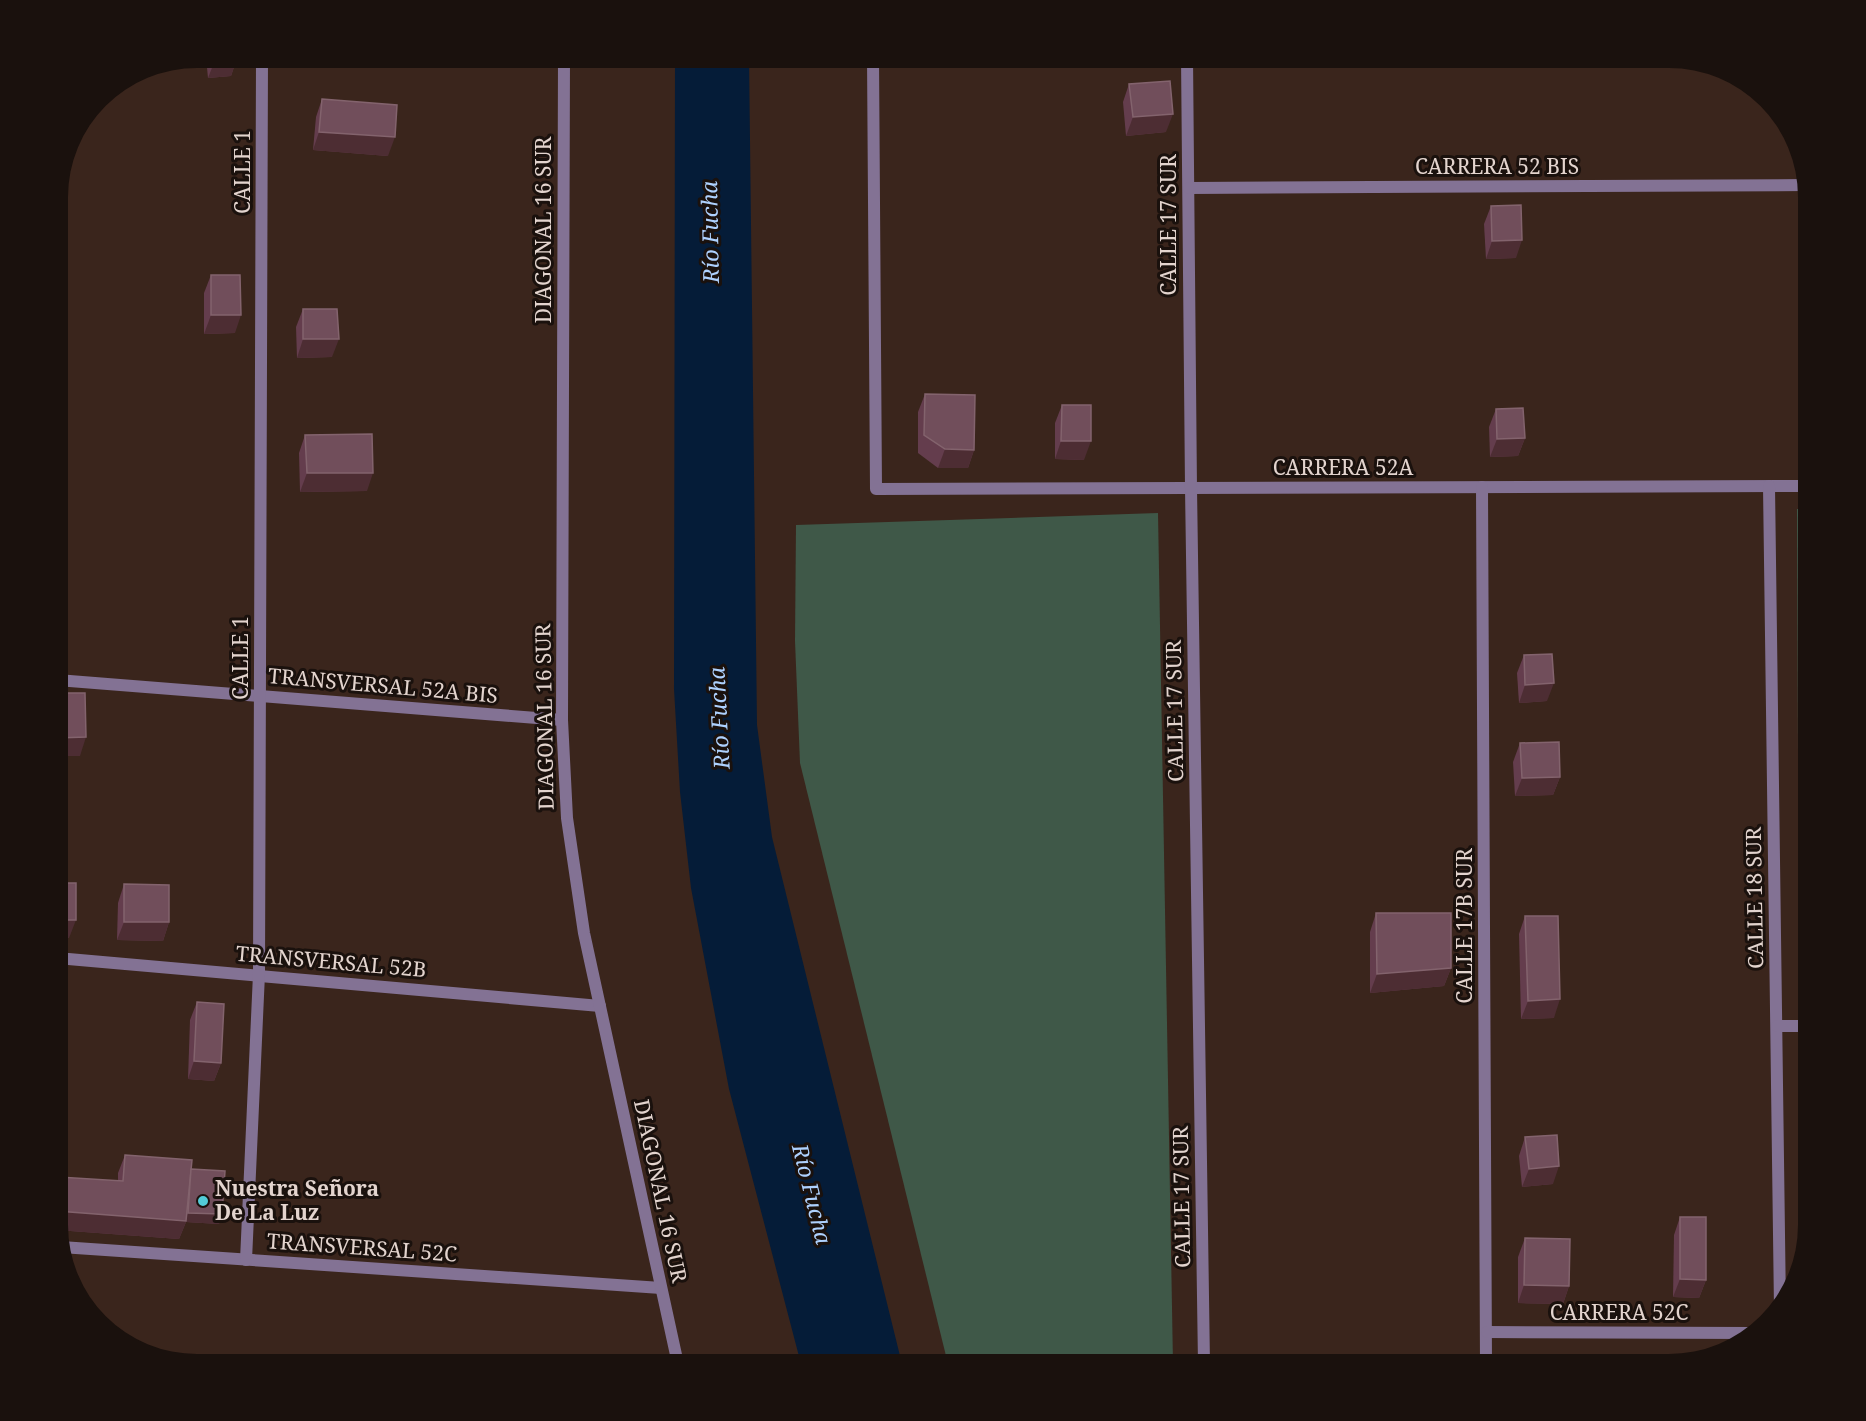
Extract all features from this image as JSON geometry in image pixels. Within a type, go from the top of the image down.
[{"type":"street","name":"CALLE 1","points":[[246,1260],[259,974],[262,67]]},
{"type":"street","name":"DIAGONAL 16 SUR","points":[[564,67],[562,720],[564,784],[573,866],[584,933],[676,1354]]},
{"type":"street","name":"CARRERA 52A","points":[[873,67],[876,489],[1798,486]]},
{"type":"street","name":"CALLE 17 SUR","points":[[1187,67],[1204,1354]]},
{"type":"street","name":"CARRERA 52 BIS","points":[[1189,188],[1797,184]]},
{"type":"street","name":"CALLE 18 SUR","points":[[1769,486],[1780,1291]]},
{"type":"street","name":"CALLE 17B SUR","points":[[1482,487],[1486,1354]]},
{"type":"street","name":"TRANSVERSAL 52A BIS","points":[[68,681],[562,720]]},
{"type":"street","name":"TRANSVERSAL 52B","points":[[68,959],[600,1006]]},
{"type":"street","points":[[1777,1026],[1798,1026]]},
{"type":"street","name":"TRANSVERSAL 52C","points":[[70,1248],[661,1288]]},
{"type":"street","name":"CARRERA 52C","points":[[1487,1332],[1739,1333]]},
{"type":"green space","points":[[1797,509],[1798,509],[1798,756]]},
{"type":"green space","points":[[1158,513],[1173,1354],[946,1354],[800,763],[795,641],[796,525]]},
{"type":"water","name":"Río Fucha","points":[[675,67],[749,67],[757,725],[772,837],[900,1354],[798,1354],[729,1089],[691,888],[680,792],[674,689]]},
{"type":"building","points":[[1170,81],[1173,114],[1133,117],[1129,84]]},
{"type":"building","points":[[322,99],[397,105],[395,137],[319,132]]},
{"type":"building","points":[[1521,205],[1522,240],[1492,241],[1491,206]]},
{"type":"building","points":[[211,275],[240,275],[241,315],[211,315]]},
{"type":"building","points":[[303,309],[337,309],[339,339],[303,339]]},
{"type":"building","points":[[925,394],[975,395],[974,450],[945,449],[924,435]]},
{"type":"building","points":[[1062,405],[1091,405],[1091,441],[1061,441]]},
{"type":"building","points":[[1523,408],[1525,438],[1497,439],[1496,409]]},
{"type":"building","points":[[372,434],[373,473],[307,473],[305,435]]},
{"type":"building","points":[[1552,654],[1554,683],[1525,685],[1524,655]]},
{"type":"building","points":[[68,693],[85,693],[86,737],[68,738]]},
{"type":"building","points":[[1559,742],[1560,777],[1522,778],[1520,743]]},
{"type":"building","points":[[68,883],[76,883],[76,920],[68,920]]},
{"type":"building","points":[[124,884],[169,885],[169,922],[124,922]]},
{"type":"building","points":[[1376,913],[1451,913],[1451,968],[1377,974]]},
{"type":"building","points":[[1525,916],[1558,916],[1560,999],[1528,1001]]},
{"type":"building","points":[[197,1002],[224,1004],[221,1063],[194,1061]]},
{"type":"building","points":[[1557,1135],[1559,1166],[1529,1169],[1525,1137]]},
{"type":"building","points":[[125,1155],[192,1160],[186,1221],[68,1212],[68,1178],[123,1181]]},
{"type":"building","name":"Nuestra Señora De La Luz","points":[[191,1169],[225,1171],[222,1214],[188,1213]]},
{"type":"building","points":[[1680,1217],[1706,1217],[1706,1280],[1680,1279]]},
{"type":"building","points":[[1525,1238],[1570,1239],[1569,1286],[1524,1285]]},
{"type":"place","name":"Nuestra Señora De La Luz","points":[[203,1201]]}]
